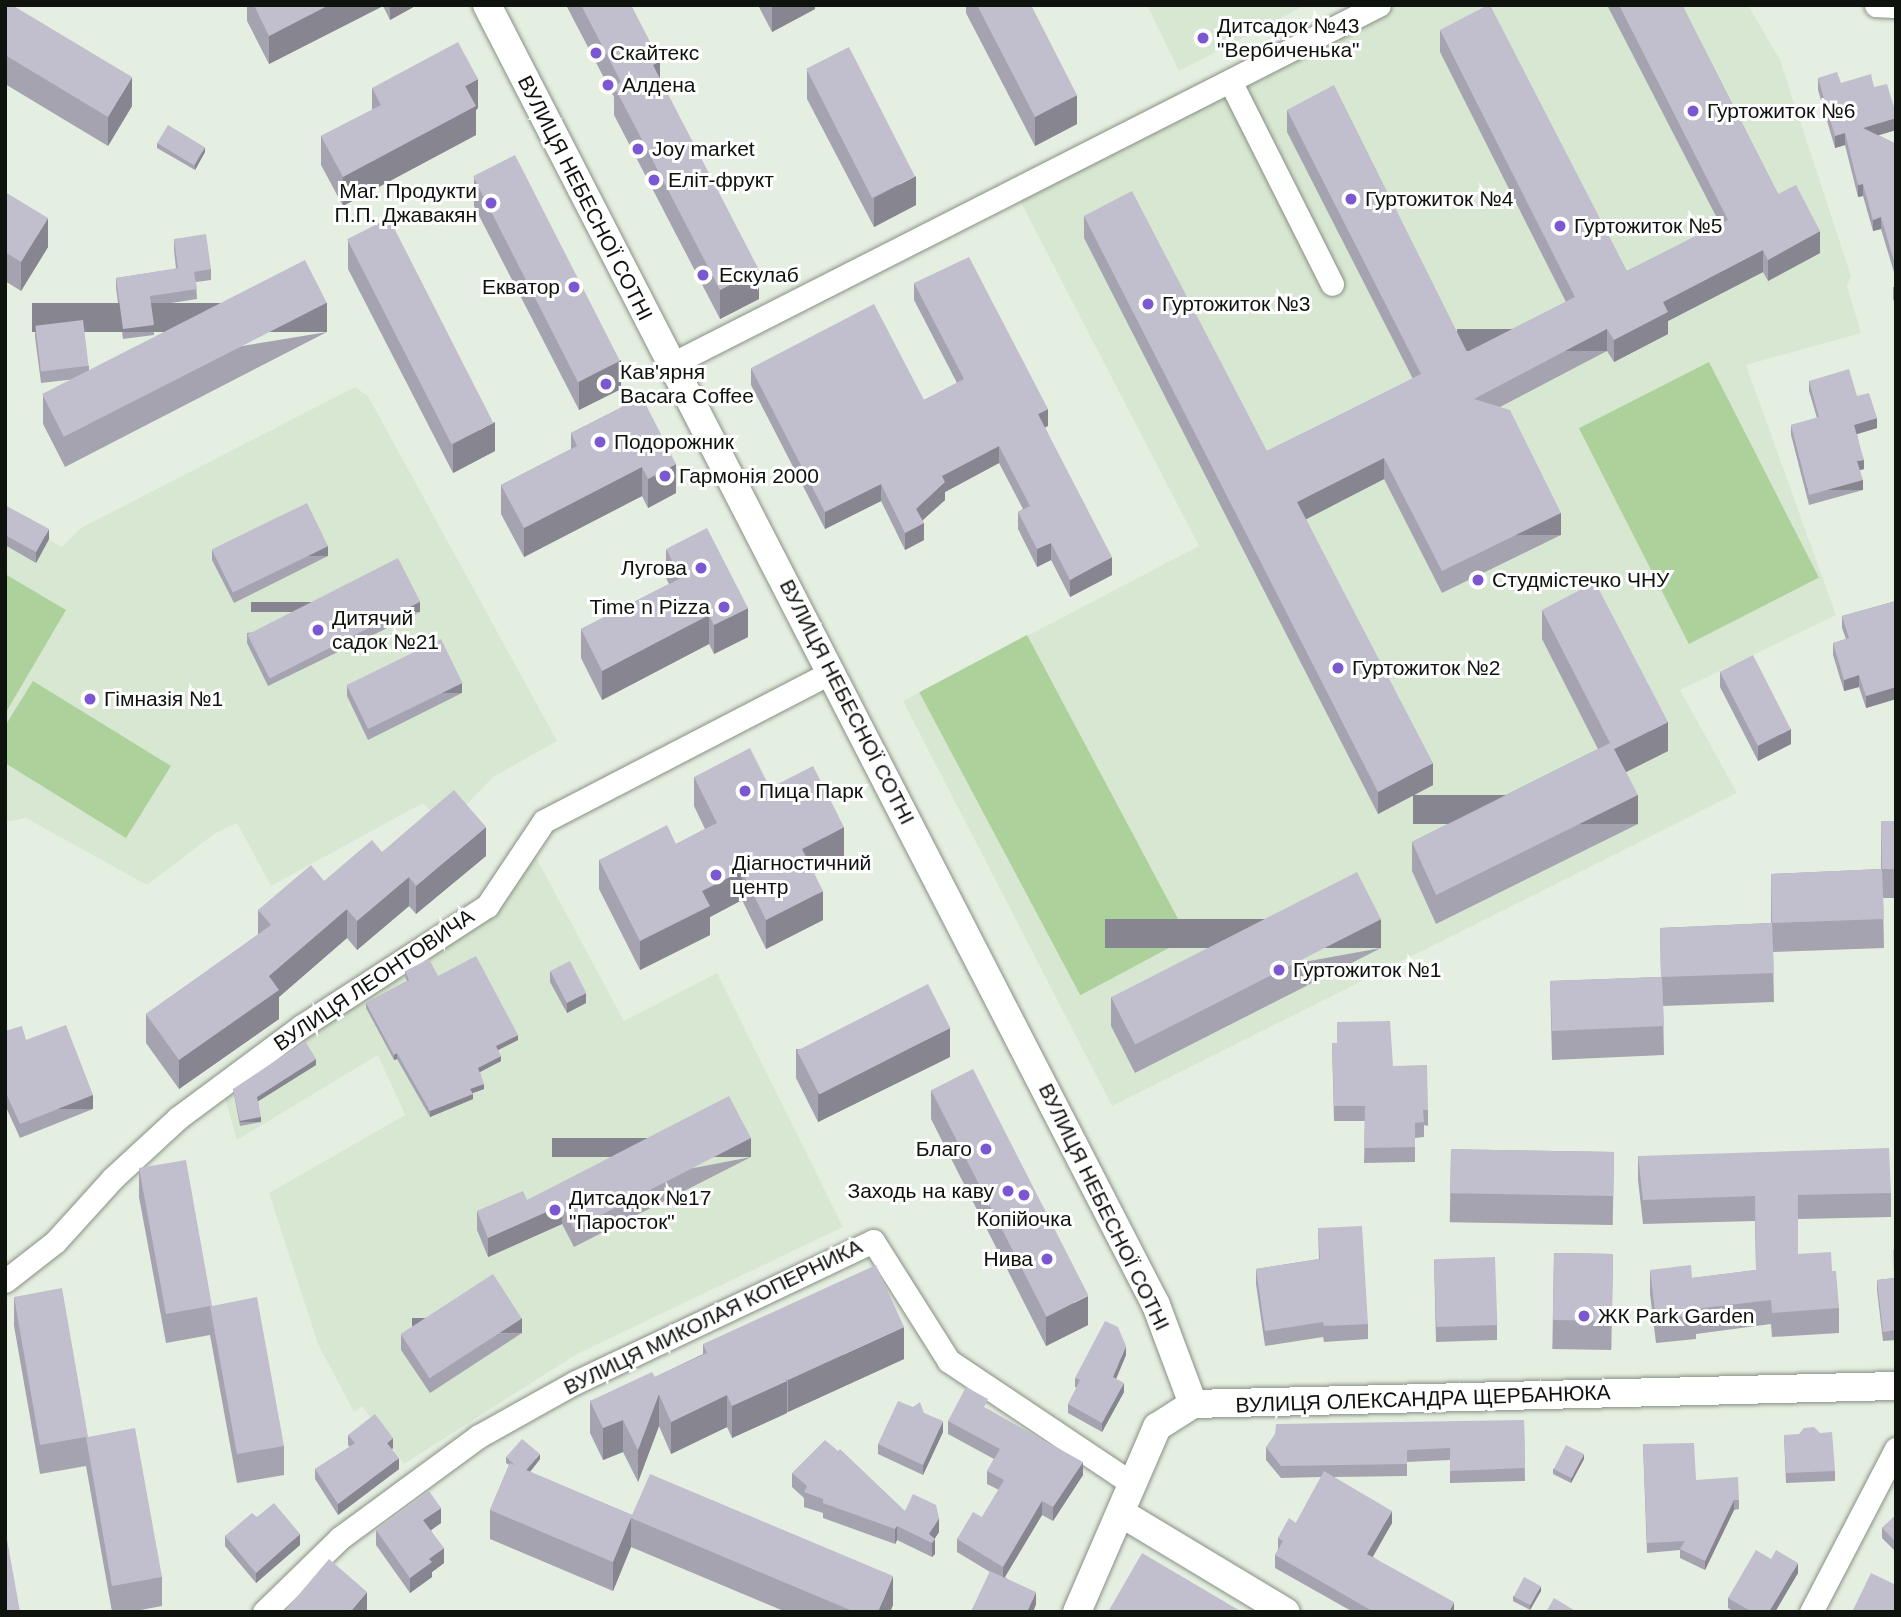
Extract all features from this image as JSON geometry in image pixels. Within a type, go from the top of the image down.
[{"type":"street","name":"ВУЛИЦЯ НЕБЕСНОЇ СОТНІ","points":[[487,5],[1156,1305],[1193,1404]]},
{"type":"street","points":[[670,365],[1379,5]]},
{"type":"street","points":[[1877,5],[1896,6]]},
{"type":"street","points":[[1230,81],[1332,284]]},
{"type":"street","name":"ВУЛИЦЯ ЛЕОНТОВИЧА","points":[[5,1281],[55,1242],[113,1178],[178,1118],[302,1026],[487,905],[544,821],[832,672]]},
{"type":"street","name":"ВУЛИЦЯ МИКОЛАЯ КОПЕРНИКА","points":[[264,1612],[340,1538],[479,1436],[574,1383],[873,1241],[949,1361],[1133,1484]]},
{"type":"street","name":"ВУЛИЦЯ ОЛЕКСАНДРА ЩЕРБАНЮКА","points":[[1193,1404],[1896,1386]]},
{"type":"street","points":[[1077,1612],[1157,1427],[1193,1404]]},
{"type":"street","points":[[1811,1612],[1896,1449]]},
{"type":"street","points":[[1121,1513],[1286,1612]]},
{"type":"shaded area","name":"Дитсадок №43 \"Вербиченька\"","points":[[1147,5],[1306,5],[1179,71]]},
{"type":"shaded area","name":"Студмістечко ЧНУ","points":[[1381,5],[1748,5],[1780,60],[1851,276],[1847,286],[1861,333],[1746,365],[1836,615],[1680,690],[1737,793],[1112,1106],[903,701],[1199,546],[1015,191]]},
{"type":"shaded area","name":"Дитячий садок №21","points":[[355,387],[368,396],[557,741],[493,777],[445,827],[423,803],[271,886],[237,823],[214,834],[147,885],[26,818],[5,822],[5,515],[62,547],[81,528]]},
{"type":"shaded area","name":"Дитсадок №17 \"Паросток\"","points":[[532,850],[624,1021],[717,973],[843,1227],[577,1354],[404,1464],[362,1406],[354,1412],[318,1344],[269,1193],[405,1115],[378,1055],[237,1140],[222,1088],[489,908]]},
{"type":"green space","points":[[1709,362],[1819,578],[1689,644],[1579,428]]},
{"type":"green space","points":[[5,574],[66,610],[5,714]]},
{"type":"green space","points":[[1027,635],[1188,938],[1080,995],[919,692]]},
{"type":"green space","points":[[33,681],[171,766],[126,838],[5,763],[5,726]]},
{"type":"building","points":[[5,5],[12,5],[132,77],[108,117],[5,55]]},
{"type":"building","points":[[254,5],[329,5],[269,36]]},
{"type":"building","points":[[581,5],[631,5],[660,61],[653,65],[759,270],[720,290],[614,86],[621,82]]},
{"type":"building","points":[[977,5],[1031,5],[1077,95],[1035,117]]},
{"type":"building","points":[[1488,5],[1627,271],[1728,220],[1619,5],[1682,5],[1778,194],[1796,185],[1820,231],[1768,260],[1763,250],[1663,302],[1668,312],[1614,340],[1607,329],[1474,399],[1510,410],[1561,513],[1442,571],[1384,458],[1297,502],[1433,763],[1378,792],[1084,216],[1132,191],[1267,451],[1421,374],[1287,110],[1334,85],[1467,352],[1575,297],[1440,30]]},
{"type":"building","points":[[458,42],[478,79],[465,86],[476,106],[343,177],[321,136],[381,105],[372,88]]},
{"type":"building","points":[[849,47],[915,176],[872,198],[806,69]]},
{"type":"building","points":[[1837,72],[1841,83],[1871,74],[1874,87],[1887,84],[1896,118],[1863,128],[1896,144],[1896,268],[1881,217],[1873,220],[1863,184],[1858,185],[1845,133],[1835,136],[1818,78]]},
{"type":"building","points":[[168,125],[205,147],[194,165],[157,143]]},
{"type":"building","points":[[515,155],[620,361],[578,382],[473,176]]},
{"type":"building","points":[[5,192],[48,218],[21,262],[5,252]]},
{"type":"building","points":[[389,218],[493,423],[452,444],[347,239]]},
{"type":"building","points":[[206,234],[211,269],[194,272],[197,289],[150,296],[154,325],[123,329],[116,278],[178,268],[174,239]]},
{"type":"building","points":[[969,257],[1048,409],[1038,414],[1112,557],[1070,580],[1051,543],[1037,549],[1018,512],[1030,506],[999,446],[942,476],[945,482],[916,509],[924,523],[905,533],[881,484],[825,512],[751,368],[874,304],[924,400],[964,379],[914,283]]},
{"type":"building","points":[[305,260],[327,303],[64,437],[42,394]]},
{"type":"building","points":[[83,320],[89,366],[41,372],[35,326]]},
{"type":"building","points":[[1849,369],[1857,396],[1869,393],[1877,418],[1854,425],[1864,460],[1857,461],[1863,480],[1809,495],[1791,425],[1819,417],[1809,381]]},
{"type":"building","points":[[642,397],[676,464],[648,479],[642,467],[524,528],[501,485],[577,446],[571,433]]},
{"type":"building","points":[[307,503],[328,546],[233,593],[212,549]]},
{"type":"building","points":[[5,505],[49,529],[36,552],[5,535]]},
{"type":"building","points":[[707,528],[748,608],[714,625],[709,615],[602,671],[581,629],[681,578],[666,549]]},
{"type":"building","points":[[398,558],[420,602],[270,678],[247,635]]},
{"type":"building","points":[[1595,582],[1668,722],[1614,749],[1638,795],[1436,895],[1412,842],[1610,743],[1542,610]]},
{"type":"building","points":[[1896,601],[1896,687],[1866,696],[1859,675],[1844,680],[1833,643],[1849,638],[1842,616]]},
{"type":"building","points":[[441,639],[462,683],[368,729],[347,685]]},
{"type":"building","points":[[1753,655],[1791,729],[1758,746],[1720,672]]},
{"type":"building","name":"Діагностичний центр","points":[[750,748],[770,788],[813,766],[844,827],[802,849],[823,891],[766,920],[742,871],[702,891],[710,906],[640,941],[599,860],[667,825],[676,844],[717,823],[694,777]]},
{"type":"building","points":[[454,790],[486,827],[416,886],[409,877],[357,921],[347,909],[269,976],[279,990],[179,1060],[146,1014],[271,925],[258,910],[311,865],[324,881],[372,840],[382,852]]},
{"type":"building","points":[[1881,821],[1896,821],[1896,869],[1882,869]]},
{"type":"building","points":[[1882,869],[1884,919],[1772,923],[1771,874]]},
{"type":"building","points":[[1357,872],[1381,919],[1135,1045],[1111,997]]},
{"type":"building","points":[[1772,923],[1774,973],[1662,977],[1664,1026],[1552,1031],[1550,981],[1661,977],[1660,928]]},
{"type":"building","points":[[476,956],[518,1035],[496,1046],[501,1056],[478,1068],[484,1084],[470,1089],[473,1094],[430,1111],[397,1053],[394,1055],[366,1003],[409,980],[405,971],[429,959],[438,976]]},
{"type":"building","points":[[570,961],[586,993],[567,1003],[550,971]]},
{"type":"building","points":[[928,984],[950,1028],[819,1094],[797,1051]]},
{"type":"building","points":[[1390,1021],[1393,1066],[1427,1065],[1428,1110],[1423,1110],[1424,1122],[1415,1123],[1415,1147],[1364,1148],[1365,1106],[1334,1106],[1332,1043],[1337,1043],[1337,1022]]},
{"type":"building","points":[[66,1025],[93,1095],[20,1124],[5,1091],[5,1031],[22,1026],[26,1040]]},
{"type":"building","points":[[305,1041],[316,1059],[257,1097],[261,1117],[240,1121],[233,1089]]},
{"type":"building","points":[[973,1069],[1088,1295],[1046,1317],[931,1090]]},
{"type":"building","points":[[729,1096],[751,1138],[574,1229],[562,1205],[488,1238],[477,1211],[523,1191],[527,1200]]},
{"type":"building","points":[[1889,1148],[1891,1193],[1798,1195],[1798,1254],[1831,1252],[1832,1271],[1836,1271],[1839,1308],[1772,1313],[1771,1300],[1695,1309],[1696,1315],[1656,1319],[1650,1270],[1691,1265],[1692,1278],[1756,1270],[1755,1196],[1643,1200],[1638,1156]]},
{"type":"building","points":[[1451,1149],[1614,1152],[1613,1196],[1450,1193]]},
{"type":"building","points":[[186,1160],[212,1306],[257,1297],[284,1446],[237,1454],[210,1306],[166,1314],[139,1168]]},
{"type":"building","points":[[1362,1226],[1368,1324],[1324,1326],[1323,1322],[1265,1331],[1256,1269],[1320,1259],[1318,1228]]},
{"type":"building","points":[[1896,1249],[1896,1330],[1883,1332],[1877,1280],[1894,1278],[1893,1250]]},
{"type":"building","points":[[1554,1253],[1613,1254],[1612,1321],[1553,1320]]},
{"type":"building","points":[[1495,1257],[1497,1325],[1436,1327],[1434,1259]]},
{"type":"building","points":[[876,1265],[904,1327],[788,1380],[785,1379],[787,1381],[732,1406],[727,1395],[671,1422],[659,1394],[638,1450],[623,1420],[603,1428],[590,1401],[652,1372],[655,1377],[707,1353],[703,1344]]},
{"type":"building","points":[[493,1274],[522,1318],[430,1378],[401,1334]]},
{"type":"building","points":[[62,1288],[88,1437],[135,1428],[162,1577],[112,1586],[86,1437],[40,1445],[14,1297]]},
{"type":"building","points":[[1105,1321],[1118,1327],[1126,1346],[1113,1377],[1124,1383],[1102,1423],[1068,1404],[1080,1380],[1075,1378]]},
{"type":"building","points":[[966,1387],[988,1399],[984,1407],[1083,1462],[1053,1507],[1042,1501],[1003,1567],[957,1539],[973,1512],[982,1517],[1004,1480],[987,1471],[1000,1449],[948,1421]]},
{"type":"building","points":[[898,1401],[913,1407],[920,1402],[924,1413],[943,1421],[923,1465],[878,1444]]},
{"type":"building","points":[[375,1414],[393,1438],[387,1443],[399,1458],[338,1504],[315,1469],[355,1443],[348,1435]]},
{"type":"building","points":[[1524,1420],[1525,1468],[1450,1471],[1450,1448],[1407,1450],[1407,1464],[1281,1466],[1266,1447],[1275,1434],[1276,1424]]},
{"type":"building","points":[[1814,1427],[1820,1433],[1832,1432],[1835,1471],[1786,1473],[1784,1435],[1799,1434],[1804,1428]]},
{"type":"building","points":[[522,1439],[540,1454],[526,1470],[517,1467],[506,1457]]},
{"type":"building","points":[[825,1440],[838,1451],[840,1449],[905,1511],[913,1494],[936,1505],[939,1518],[929,1534],[935,1539],[932,1543],[897,1526],[895,1529],[823,1503],[823,1499],[804,1492],[807,1486],[792,1473]]},
{"type":"building","points":[[1694,1443],[1696,1480],[1738,1477],[1739,1500],[1734,1500],[1705,1561],[1680,1549],[1685,1541],[1647,1543],[1643,1444]]},
{"type":"building","points":[[1566,1445],[1584,1454],[1572,1478],[1554,1469]]},
{"type":"building","points":[[510,1463],[632,1515],[650,1474],[893,1576],[878,1612],[855,1612],[631,1518],[613,1562],[490,1510]]},
{"type":"building","points":[[1324,1471],[1392,1511],[1367,1554],[1454,1602],[1449,1612],[1374,1612],[1275,1555],[1283,1541],[1278,1538],[1289,1518],[1296,1523]]},
{"type":"building","points":[[429,1491],[441,1508],[423,1520],[444,1548],[429,1559],[432,1562],[410,1578],[376,1530]]},
{"type":"building","points":[[274,1503],[300,1534],[256,1573],[225,1536],[252,1513],[257,1517]]},
{"type":"building","points":[[1896,1515],[1896,1542],[1882,1528]]},
{"type":"building","points":[[5,1528],[20,1612],[5,1612]]},
{"type":"building","points":[[1756,1550],[1771,1559],[1776,1550],[1798,1563],[1769,1612],[1752,1612],[1728,1598]]},
{"type":"building","points":[[1142,1553],[1242,1612],[1108,1612]]},
{"type":"building","points":[[329,1559],[367,1592],[350,1612],[284,1612]]},
{"type":"building","points":[[990,1571],[1036,1592],[1027,1612],[971,1612]]},
{"type":"building","points":[[1871,1573],[1896,1585],[1896,1612],[1852,1612]]},
{"type":"building","points":[[1524,1577],[1541,1586],[1530,1605],[1514,1596]]},
{"type":"building","points":[[1554,1598],[1577,1612],[1546,1612]]},
{"type":"place","name":"Дитсадок №43 \"Вербиченька\"","points":[[1203,38]]},
{"type":"place","name":"Скайтекс","points":[[596,53]]},
{"type":"place","name":"Алдена","points":[[608,85]]},
{"type":"place","name":"Гуртожиток №6","points":[[1693,111]]},
{"type":"place","name":"Joy market","points":[[638,149]]},
{"type":"place","name":"Еліт-фрукт","points":[[654,180]]},
{"type":"place","name":"Гуртожиток №4","points":[[1351,199]]},
{"type":"place","name":"Маг. Продукти П.П. Джавакян","points":[[491,203]]},
{"type":"place","name":"Гуртожиток №5","points":[[1560,226]]},
{"type":"place","name":"Ескулаб","points":[[703,275]]},
{"type":"place","name":"Екватор","points":[[574,287]]},
{"type":"place","name":"Гуртожиток №3","points":[[1148,304]]},
{"type":"place","name":"Кав'ярня Bacara Coffee","points":[[606,384]]},
{"type":"place","name":"Подорожник","points":[[600,442]]},
{"type":"place","name":"Гармонія 2000","points":[[665,476]]},
{"type":"place","name":"Лугова","points":[[701,568]]},
{"type":"place","name":"Студмістечко ЧНУ","points":[[1478,580]]},
{"type":"place","name":"Time n Pizza","points":[[724,607]]},
{"type":"place","name":"Дитячий садок №21","points":[[318,630]]},
{"type":"place","name":"Гуртожиток №2","points":[[1338,668]]},
{"type":"place","name":"Гімназія №1","points":[[90,699]]},
{"type":"place","name":"Пица Парк","points":[[745,791]]},
{"type":"place","name":"Діагностичний центр","points":[[716,875]]},
{"type":"place","name":"Гуртожиток №1","points":[[1279,970]]},
{"type":"place","name":"Благо","points":[[986,1149]]},
{"type":"place","name":"Заходь на каву","points":[[1008,1191]]},
{"type":"place","name":"Копійочка","points":[[1024,1195]]},
{"type":"place","name":"Дитсадок №17 \"Паросток\"","points":[[555,1210]]},
{"type":"place","name":"Нива","points":[[1047,1259]]},
{"type":"place","name":"ЖК Park Garden","points":[[1584,1316]]}]
